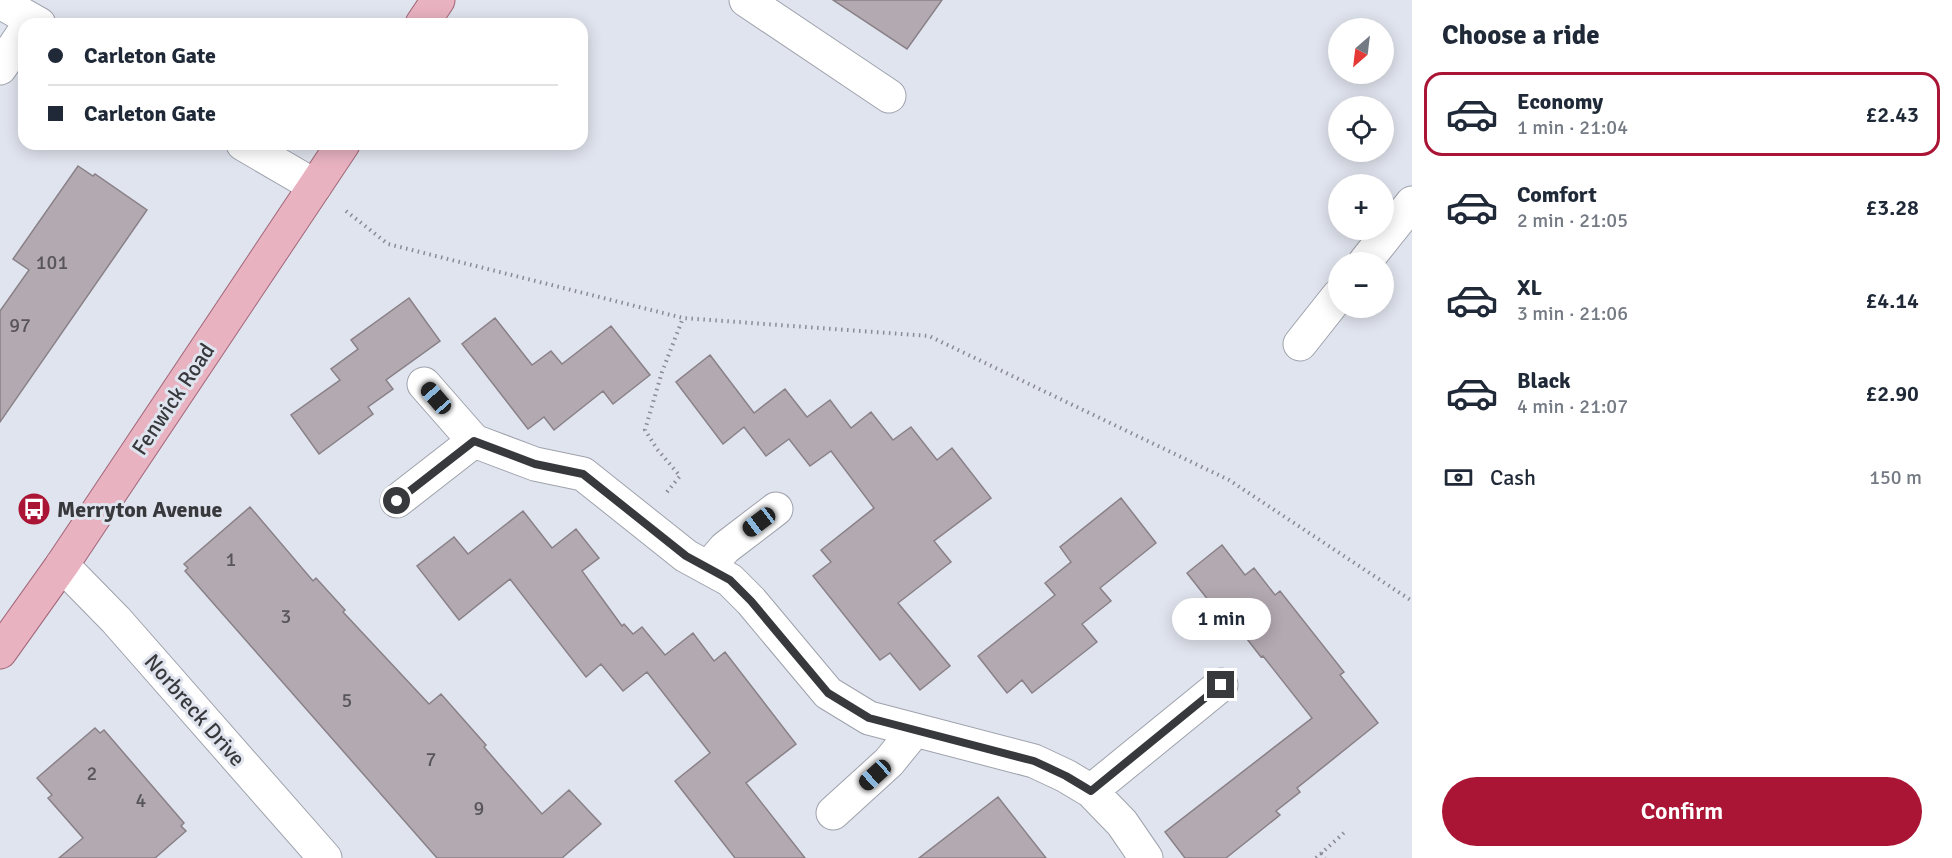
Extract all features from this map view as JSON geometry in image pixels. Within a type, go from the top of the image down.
[{"type":"main road","points":[[426,18],[438,0]]},
{"type":"main road","name":"Fenwick Road","points":[[0,652],[62,565],[339,150]]},
{"type":"street","points":[[746,0],[889,96]]},
{"type":"street","points":[[0,2],[30,18]]},
{"type":"street","points":[[0,68],[18,43]]},
{"type":"street","points":[[253,150],[315,186]]},
{"type":"street","points":[[1373,252],[1412,203]]},
{"type":"street","points":[[1300,344],[1328,309]]},
{"type":"street","points":[[424,384],[474,441],[535,464],[583,474],[686,556],[730,580],[751,601],[828,693],[869,718],[1034,761],[1066,776],[1091,791],[1122,823],[1146,858]]},
{"type":"street","points":[[397,501],[474,441]]},
{"type":"street","points":[[708,568],[725,548],[776,509]]},
{"type":"street","name":"Norbreck Drive","points":[[62,565],[116,620],[326,858]]},
{"type":"street","points":[[1091,791],[1221,685]]},
{"type":"street","points":[[833,813],[889,762],[915,730]]},
{"type":"path","points":[[315,186],[388,244],[683,318],[929,336],[1229,480],[1412,601]]},
{"type":"path","points":[[642,522],[680,476],[657,449],[645,430],[662,372],[683,318]]},
{"type":"path","points":[[1316,858],[1347,830]]},
{"type":"path","points":[[1321,853],[1325,858]]},
{"type":"building","points":[[833,0],[942,0],[907,49]]},
{"type":"building","points":[[78,166],[93,176],[95,174],[147,210],[0,422],[0,311],[29,270],[13,259]]},
{"type":"building","points":[[409,298],[440,341],[386,380],[393,389],[368,407],[373,414],[319,454],[291,415],[340,380],[331,369],[358,349],[351,340]]},
{"type":"building","points":[[495,318],[532,365],[551,351],[562,364],[611,326],[650,375],[613,404],[603,391],[554,430],[544,417],[528,429],[462,344]]},
{"type":"building","points":[[710,355],[754,413],[785,389],[807,417],[830,400],[851,428],[871,412],[893,440],[911,427],[937,460],[952,448],[991,498],[934,541],[951,562],[898,603],[950,666],[920,690],[890,653],[880,660],[813,576],[831,562],[821,550],[874,508],[831,451],[810,466],[789,439],[766,456],[744,427],[723,444],[676,382]]},
{"type":"building","points":[[1121,498],[1156,543],[1100,588],[1111,601],[1082,624],[1097,642],[1032,693],[1022,680],[1007,693],[978,656],[1055,595],[1045,583],[1071,562],[1060,547]]},
{"type":"building","points":[[250,507],[313,581],[316,578],[345,610],[343,612],[429,704],[441,694],[542,814],[569,790],[601,824],[562,858],[437,858],[185,571],[188,568],[184,564]]},
{"type":"building","points":[[523,511],[552,548],[576,529],[599,558],[582,571],[622,626],[624,624],[633,634],[642,627],[665,655],[693,633],[714,661],[725,652],[796,744],[746,783],[805,858],[735,858],[675,781],[710,753],[647,672],[623,691],[601,664],[586,677],[510,579],[459,620],[417,566],[454,537],[468,554]]},
{"type":"building","points":[[1222,545],[1245,575],[1254,568],[1275,595],[1280,591],[1344,672],[1340,675],[1378,723],[1297,788],[1300,792],[1276,811],[1280,815],[1226,858],[1185,858],[1165,832],[1312,718],[1240,630],[1235,634],[1187,573]]},
{"type":"building","points":[[95,728],[100,733],[104,730],[184,823],[181,826],[186,831],[155,858],[59,858],[83,838],[48,798],[52,795],[37,778]]},
{"type":"building","points":[[998,797],[1046,858],[919,858]]},
{"type":"place","name":"Merryton Avenue","points":[[34,509]]},
{"type":"route","points":[[397,501],[474,441],[535,464],[583,474],[686,556],[730,580],[751,601],[828,693],[869,718],[1034,761],[1091,791],[1221,685]]}]
